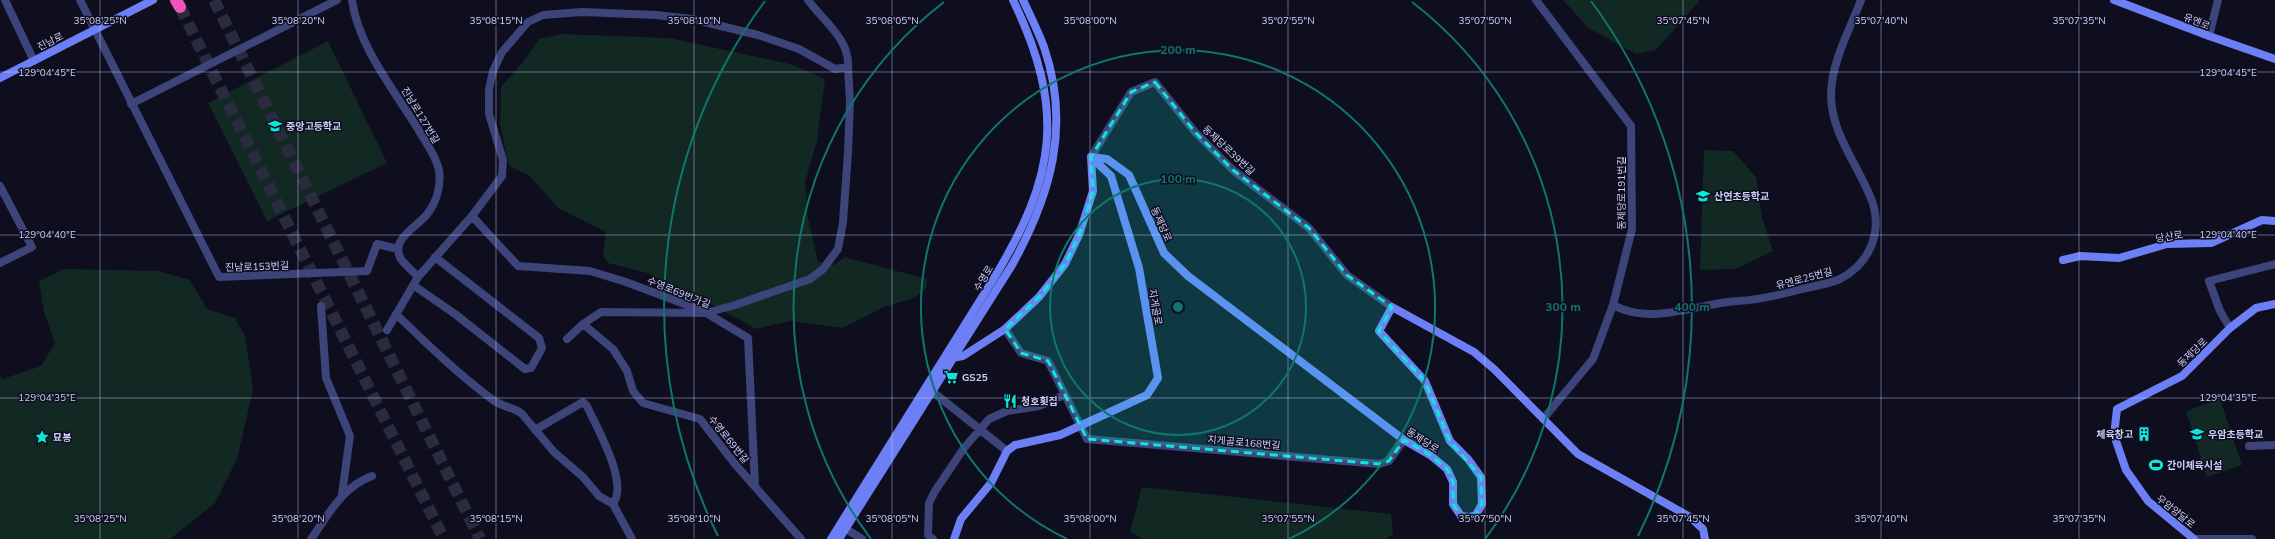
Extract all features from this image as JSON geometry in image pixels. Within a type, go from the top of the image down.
[{"type":"street","points":[[5,0],[34,61]]},
{"type":"street","name":"진남로153번길","points":[[80,0],[219,277],[367,271],[377,244],[398,249]]},
{"type":"street","points":[[131,104],[337,0]]},
{"type":"street","name":"진남로127번길","points":[[352,0],[354,16],[362,37],[430,148],[439,170],[438,195],[428,214],[402,239],[398,249]]},
{"type":"street","points":[[567,339],[583,324],[601,312],[706,313],[735,305],[810,279],[823,270],[838,250],[843,222],[848,152],[850,102],[848,53],[839,37],[808,0]]},
{"type":"street","name":"수영로","points":[[839,539],[933,392],[950,357],[1015,244],[1035,198],[1044,165],[1048,121],[1044,81],[1034,46],[1013,0]]},
{"type":"street","name":"수영로","points":[[831,539],[1023,245],[1041,206],[1052,168],[1056,129],[1053,86],[1044,46],[1023,0]]},
{"type":"street","name":"동제당로191번길","points":[[1536,0],[1613,100],[1631,126],[1632,229],[1613,305],[1593,359],[1543,419]]},
{"type":"street","name":"유엔로25번길","points":[[1613,305],[1626,312],[1649,315],[1671,313],[1705,305],[1772,297],[1838,280],[1853,271],[1864,261],[1872,248],[1876,217],[1872,201],[1842,139],[1834,116],[1831,95],[1838,60],[1861,0]]},
{"type":"street","name":"유엔로","points":[[2114,0],[2209,36],[2275,58]]},
{"type":"street","points":[[2209,36],[2218,0]]},
{"type":"street","name":"진남로","points":[[0,78],[150,1]]},
{"type":"street","points":[[387,330],[418,277],[472,216],[502,176],[503,160],[489,114],[490,90],[493,71],[502,52],[515,35],[528,22],[543,15],[582,12],[656,15],[692,19],[758,35],[799,49],[835,69],[848,67]]},
{"type":"street","name":"동제당로39번길","points":[[1091,157],[1131,92],[1155,82],[1195,132],[1233,170],[1309,228],[1346,275],[1392,307]]},
{"type":"street","points":[[950,357],[963,356],[1005,329],[1039,298],[1065,264],[1079,235],[1093,191],[1091,157]]},
{"type":"street","name":"지게골로","points":[[1007,451],[1015,445],[1060,435],[1147,395],[1158,378],[1139,268],[1130,237],[1111,176],[1091,157]]},
{"type":"street","name":"동제당로","points":[[1091,157],[1107,160],[1129,175],[1164,253],[1188,276],[1404,440],[1430,455],[1446,469],[1453,482],[1453,504],[1461,516],[1469,517],[1476,515],[1482,504],[1481,477],[1468,459],[1450,441],[1425,381],[1379,331],[1392,307]]},
{"type":"street","points":[[0,186],[32,247],[0,263]]},
{"type":"street","name":"수영로69번가길","points":[[472,216],[518,266],[590,271],[650,290],[706,313],[748,338],[755,486]]},
{"type":"street","name":"당산로","points":[[2063,260],[2080,256],[2119,258],[2167,244],[2211,243],[2262,220],[2275,220]]},
{"type":"street","points":[[398,249],[401,259],[418,277]]},
{"type":"street","points":[[413,285],[455,314],[525,369],[529,370],[531,368],[542,348],[539,338],[436,257]]},
{"type":"street","points":[[2230,328],[2220,311],[2209,281],[2275,264]]},
{"type":"street","name":"동제당로","points":[[2117,409],[2182,376],[2230,328],[2256,308],[2275,304]]},
{"type":"street","points":[[321,306],[326,378],[350,436],[342,494]]},
{"type":"street","points":[[1392,307],[1474,352],[1494,369],[1578,454],[1690,517],[1703,529],[1705,539]]},
{"type":"street","points":[[396,314],[469,381],[504,407],[517,410],[554,452],[583,477],[599,496],[613,504],[632,539]]},
{"type":"street","name":"수영로69번길","points":[[583,324],[613,349],[627,370],[633,391],[643,403],[700,419],[801,539]]},
{"type":"street","points":[[1005,329],[1021,353],[1048,361],[1080,426]]},
{"type":"street","points":[[933,392],[1007,451],[992,483],[961,519],[954,539]]},
{"type":"street","points":[[933,539],[928,535],[929,503],[964,448],[989,419],[1007,411],[1039,406],[1064,395]]},
{"type":"street","points":[[535,430],[583,402],[587,406],[612,460],[618,482],[618,498],[613,504]]},
{"type":"street","name":"우암양달로","points":[[2117,409],[2114,435],[2126,470],[2148,501],[2193,539]]},
{"type":"street","name":"지게골로168번길","points":[[1080,426],[1087,439],[1379,464],[1389,461],[1404,440]]},
{"type":"street","points":[[2249,446],[2275,445]]},
{"type":"street","points":[[311,539],[342,494],[358,481],[372,476]]},
{"type":"street","points":[[846,529],[862,539]]},
{"type":"street","points":[[2193,539],[2252,539]]},
{"type":"highlighted area","points":[[1155,82],[1195,132],[1233,170],[1309,228],[1347,275],[1392,307],[1379,331],[1425,381],[1450,441],[1481,477],[1482,504],[1476,515],[1461,516],[1453,504],[1453,482],[1447,469],[1430,455],[1404,440],[1389,461],[1379,464],[1087,439],[1048,361],[1021,353],[1005,329],[1039,297],[1065,264],[1079,235],[1093,191],[1091,157],[1131,92]]},
{"type":"green space","points":[[1563,0],[1700,0],[1656,50],[1636,54],[1588,28]]},
{"type":"green space","points":[[562,34],[669,38],[790,64],[825,79],[817,141],[805,182],[808,218],[818,262],[834,265],[844,257],[927,279],[927,287],[914,298],[886,306],[843,328],[790,321],[756,329],[715,306],[647,273],[608,263],[603,255],[606,232],[558,208],[530,176],[509,166],[500,124],[501,87],[524,61],[539,39]]},
{"type":"green space","points":[[328,41],[387,163],[267,221],[208,103]]},
{"type":"green space","points":[[1704,150],[1733,151],[1756,177],[1762,217],[1773,251],[1736,269],[1700,270]]},
{"type":"green space","points":[[64,269],[158,271],[190,280],[207,309],[235,318],[245,336],[253,390],[237,459],[215,503],[170,539],[0,539],[0,376],[3,379],[41,366],[55,343],[44,312],[39,281]]},
{"type":"green space","points":[[2220,399],[2242,465],[2207,477],[2186,411]]},
{"type":"green space","points":[[1142,487],[1391,514],[1393,534],[1386,539],[1143,539],[1130,532]]},
{"type":"tunnel","points":[[214,0],[480,539]]},
{"type":"tunnel","points":[[180,7],[444,539]]},
{"type":"place","name":"중앙고등학교","points":[[275,126]]},
{"type":"place","name":"산연초등학교","points":[[1703,196]]},
{"type":"place","name":"GS25","points":[[951,377]]},
{"type":"place","name":"청호횟집","points":[[1010,401]]},
{"type":"place","name":"체육창고","points":[[2144,434]]},
{"type":"place","name":"우암초등학교","points":[[2197,434]]},
{"type":"place","name":"묘봉","points":[[42,437]]},
{"type":"place","name":"간이체육시설","points":[[2156,465]]}]
